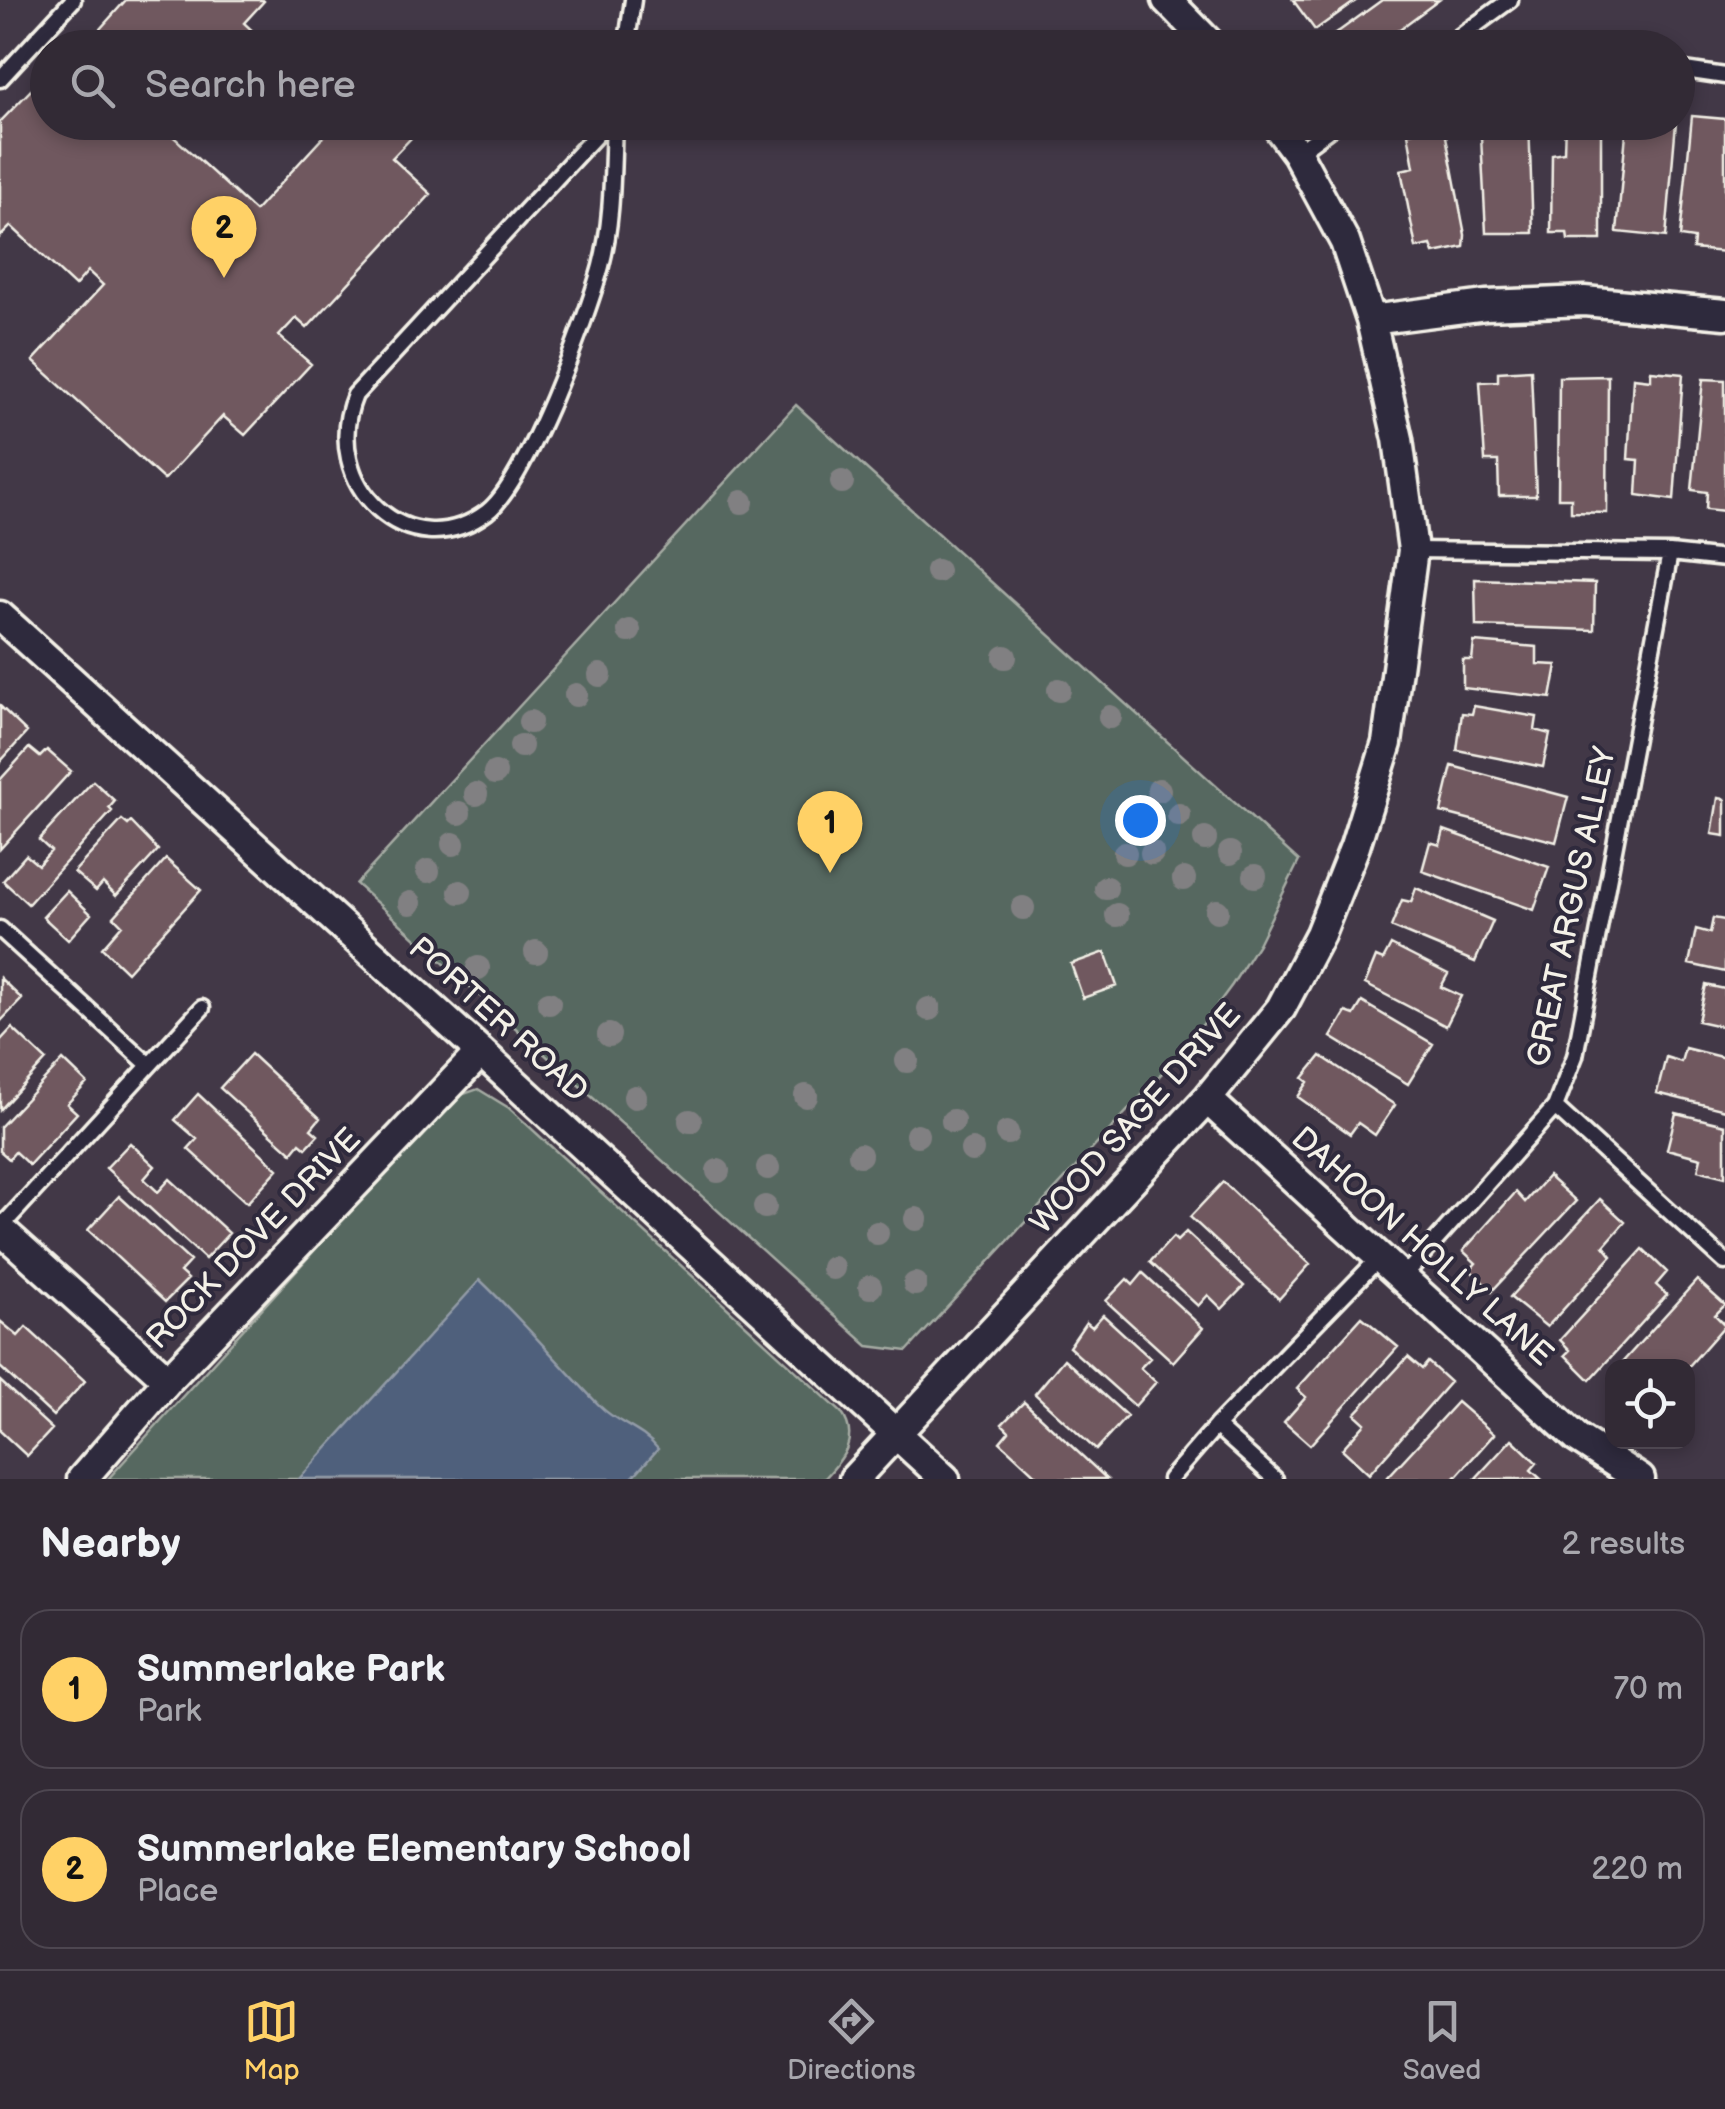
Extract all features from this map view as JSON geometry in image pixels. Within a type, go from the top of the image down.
[{"type":"street","points":[[1167,0],[1196,30]]},
{"type":"street","name":"WOOD SAGE DRIVE","points":[[854,1479],[1207,1099],[1280,1008],[1320,934],[1356,846],[1387,743],[1413,550],[1398,439],[1370,320],[1345,242],[1287,140]]},
{"type":"street","points":[[1370,320],[1486,305],[1584,301],[1725,314]]},
{"type":"street","name":"PORTER ROAD","points":[[0,616],[945,1479]]},
{"type":"street","name":"ROCK DOVE DRIVE","points":[[82,1479],[168,1380],[481,1052]]},
{"type":"street","name":"DAHOON HOLLY LANE","points":[[1207,1099],[1577,1438],[1640,1479]]},
{"type":"street","points":[[0,1229],[168,1380]]},
{"type":"lane","points":[[46,30],[74,0]]},
{"type":"lane","points":[[629,30],[633,0]]},
{"type":"lane","points":[[1469,30],[1510,0]]},
{"type":"lane","points":[[0,80],[30,48]]},
{"type":"lane","points":[[1695,72],[1725,76]]},
{"type":"lane","points":[[594,140],[355,395],[344,436],[348,463],[367,496],[392,519],[437,530],[463,525],[495,505],[521,469],[580,328],[601,265],[609,220],[611,140]]},
{"type":"lane","points":[[1297,153],[1315,140]]},
{"type":"lane","points":[[1413,550],[1670,553],[1725,559]]},
{"type":"lane","name":"GREAT ARGUS ALLEY","points":[[1403,1277],[1555,1107],[1576,1056],[1670,553]]},
{"type":"lane","points":[[0,929],[149,1065]]},
{"type":"lane","points":[[0,1229],[202,1008]]},
{"type":"lane","points":[[1555,1107],[1725,1262]]},
{"type":"lane","points":[[1170,1479],[1216,1426],[1381,1256]]},
{"type":"lane","points":[[1216,1426],[1276,1479]]},
{"type":"green space","points":[[796,405],[1299,861],[1258,944],[1186,1047],[907,1351],[868,1346],[356,884]]},
{"type":"green space","points":[[478,1089],[509,1108],[841,1412],[849,1431],[847,1448],[824,1479],[108,1479],[452,1098]]},
{"type":"water","points":[[480,1280],[601,1407],[658,1449],[631,1479],[299,1479]]},
{"type":"building","points":[[126,0],[264,1],[244,23],[252,30],[99,30]]},
{"type":"building","points":[[1293,0],[1357,0],[1315,30]]},
{"type":"building","points":[[1382,0],[1439,0],[1398,30],[1341,30]]},
{"type":"building","points":[[30,91],[30,140],[177,140],[255,211],[320,140],[409,140],[392,158],[431,194],[307,328],[296,318],[279,336],[311,364],[245,435],[223,416],[164,480],[33,361],[103,285],[88,271],[75,286],[11,226],[0,237],[0,122]]},
{"type":"building","points":[[1695,116],[1725,119],[1725,252],[1693,249],[1694,239],[1680,237]]},
{"type":"building","points":[[1409,140],[1447,140],[1464,247],[1434,253],[1431,245],[1416,248],[1401,170],[1414,167]]},
{"type":"building","points":[[1481,140],[1530,140],[1533,233],[1486,233]]},
{"type":"building","points":[[1564,140],[1601,140],[1601,240],[1568,240],[1567,233],[1551,233],[1552,154],[1564,152]]},
{"type":"building","points":[[1625,140],[1674,140],[1666,237],[1617,232]]},
{"type":"building","points":[[1531,370],[1536,496],[1499,496],[1498,461],[1485,461],[1480,382],[1498,381],[1498,372]]},
{"type":"building","points":[[1651,371],[1683,374],[1674,500],[1637,495],[1639,460],[1628,459],[1633,378],[1651,380]]},
{"type":"building","points":[[1608,376],[1607,513],[1571,512],[1571,498],[1558,498],[1559,377]]},
{"type":"building","points":[[1703,379],[1725,380],[1725,511],[1706,509],[1707,492],[1692,490]]},
{"type":"building","points":[[1475,579],[1595,583],[1594,630],[1476,626]]},
{"type":"building","points":[[1474,642],[1537,647],[1537,664],[1557,665],[1551,698],[1463,688],[1463,660],[1472,660]]},
{"type":"building","points":[[0,706],[27,732],[0,762]]},
{"type":"building","points":[[1474,706],[1537,717],[1535,730],[1550,734],[1543,767],[1457,750],[1462,713],[1472,714]]},
{"type":"building","points":[[29,748],[40,757],[47,750],[71,771],[0,849],[0,780]]},
{"type":"building","points":[[1452,766],[1568,797],[1556,842],[1441,812]]},
{"type":"building","points":[[93,781],[115,801],[109,808],[112,811],[28,904],[3,881],[26,855],[38,865],[51,851],[39,840]]},
{"type":"building","points":[[1718,798],[1725,799],[1725,836],[1712,834]]},
{"type":"building","points":[[122,820],[128,825],[131,822],[158,850],[116,896],[103,883],[96,891],[74,872]]},
{"type":"building","points":[[1444,830],[1549,867],[1534,910],[1422,871],[1430,842],[1440,845]]},
{"type":"building","points":[[166,859],[201,890],[127,972],[102,948],[122,925],[114,917]]},
{"type":"building","points":[[1416,888],[1493,921],[1475,962],[1391,927],[1402,900],[1411,902]]},
{"type":"building","points":[[67,891],[91,914],[68,940],[43,917]]},
{"type":"building","points":[[1713,918],[1725,920],[1725,972],[1689,964],[1696,929],[1710,933]]},
{"type":"building","points":[[1391,945],[1448,974],[1441,987],[1461,996],[1446,1026],[1365,984],[1376,957],[1383,960]]},
{"type":"building","points":[[1105,952],[1117,986],[1083,998],[1071,964]]},
{"type":"building","points":[[0,978],[22,999],[0,1022]]},
{"type":"building","points":[[1706,985],[1725,989],[1725,1027],[1698,1021]]},
{"type":"building","points":[[1362,1002],[1433,1044],[1408,1084],[1331,1037],[1346,1012],[1354,1015]]},
{"type":"building","points":[[12,1028],[46,1060],[0,1110],[0,1041]]},
{"type":"building","points":[[1685,1048],[1725,1058],[1725,1110],[1657,1093],[1666,1057],[1681,1062]]},
{"type":"building","points":[[251,1054],[320,1118],[311,1129],[318,1135],[306,1148],[300,1143],[292,1153],[220,1088]]},
{"type":"building","points":[[1321,1056],[1395,1105],[1375,1135],[1358,1123],[1350,1134],[1298,1097],[1308,1082],[1303,1078]]},
{"type":"building","points":[[63,1060],[87,1083],[67,1104],[77,1113],[29,1165],[15,1152],[9,1159],[0,1151],[0,1127]]},
{"type":"building","points":[[198,1094],[278,1169],[247,1203],[188,1149],[197,1139],[175,1120]]},
{"type":"building","points":[[1676,1113],[1725,1125],[1725,1177],[1698,1170],[1701,1158],[1667,1149]]},
{"type":"building","points":[[130,1143],[155,1166],[144,1179],[158,1192],[170,1179],[229,1233],[205,1259],[106,1168]]},
{"type":"building","points":[[1548,1176],[1576,1201],[1492,1291],[1470,1270],[1476,1263],[1463,1251],[1516,1192],[1525,1202]]},
{"type":"building","points":[[1223,1182],[1310,1264],[1279,1299],[1190,1217]]},
{"type":"building","points":[[119,1196],[190,1261],[180,1272],[188,1279],[165,1302],[88,1230]]},
{"type":"building","points":[[1600,1199],[1625,1222],[1604,1246],[1612,1256],[1547,1327],[1510,1297]]},
{"type":"building","points":[[1186,1232],[1244,1286],[1222,1309],[1208,1295],[1198,1306],[1150,1262],[1173,1237],[1177,1241]]},
{"type":"building","points":[[1643,1249],[1667,1272],[1656,1285],[1667,1295],[1590,1380],[1565,1355],[1570,1350],[1560,1340]]},
{"type":"building","points":[[1143,1273],[1203,1328],[1173,1362],[1106,1301],[1127,1279],[1133,1285]]},
{"type":"building","points":[[1697,1280],[1725,1305],[1715,1315],[1725,1325],[1695,1359],[1625,1359]]},
{"type":"building","points":[[1103,1315],[1150,1358],[1140,1368],[1156,1382],[1135,1406],[1069,1347],[1086,1322],[1092,1327]]},
{"type":"building","points":[[1362,1317],[1398,1347],[1310,1445],[1284,1422],[1306,1397],[1297,1389]]},
{"type":"building","points":[[0,1321],[18,1336],[26,1327],[85,1381],[53,1416],[0,1367]]},
{"type":"building","points":[[1408,1357],[1422,1369],[1428,1362],[1450,1382],[1369,1474],[1342,1449],[1365,1423],[1355,1414]]},
{"type":"building","points":[[1064,1359],[1127,1416],[1096,1450],[1035,1394]]},
{"type":"building","points":[[0,1381],[52,1429],[27,1456],[0,1431]]},
{"type":"building","points":[[1024,1402],[1107,1479],[1040,1479],[1000,1442],[1009,1431],[1002,1424]]},
{"type":"building","points":[[1457,1402],[1494,1434],[1454,1479],[1386,1479]]},
{"type":"building","points":[[1512,1439],[1537,1463],[1531,1470],[1541,1479],[1475,1479]]},
{"type":"place","name":"Summerlake Elementary School","points":[[224,278]]},
{"type":"place","name":"Summerlake Park","points":[[830,873]]}]
